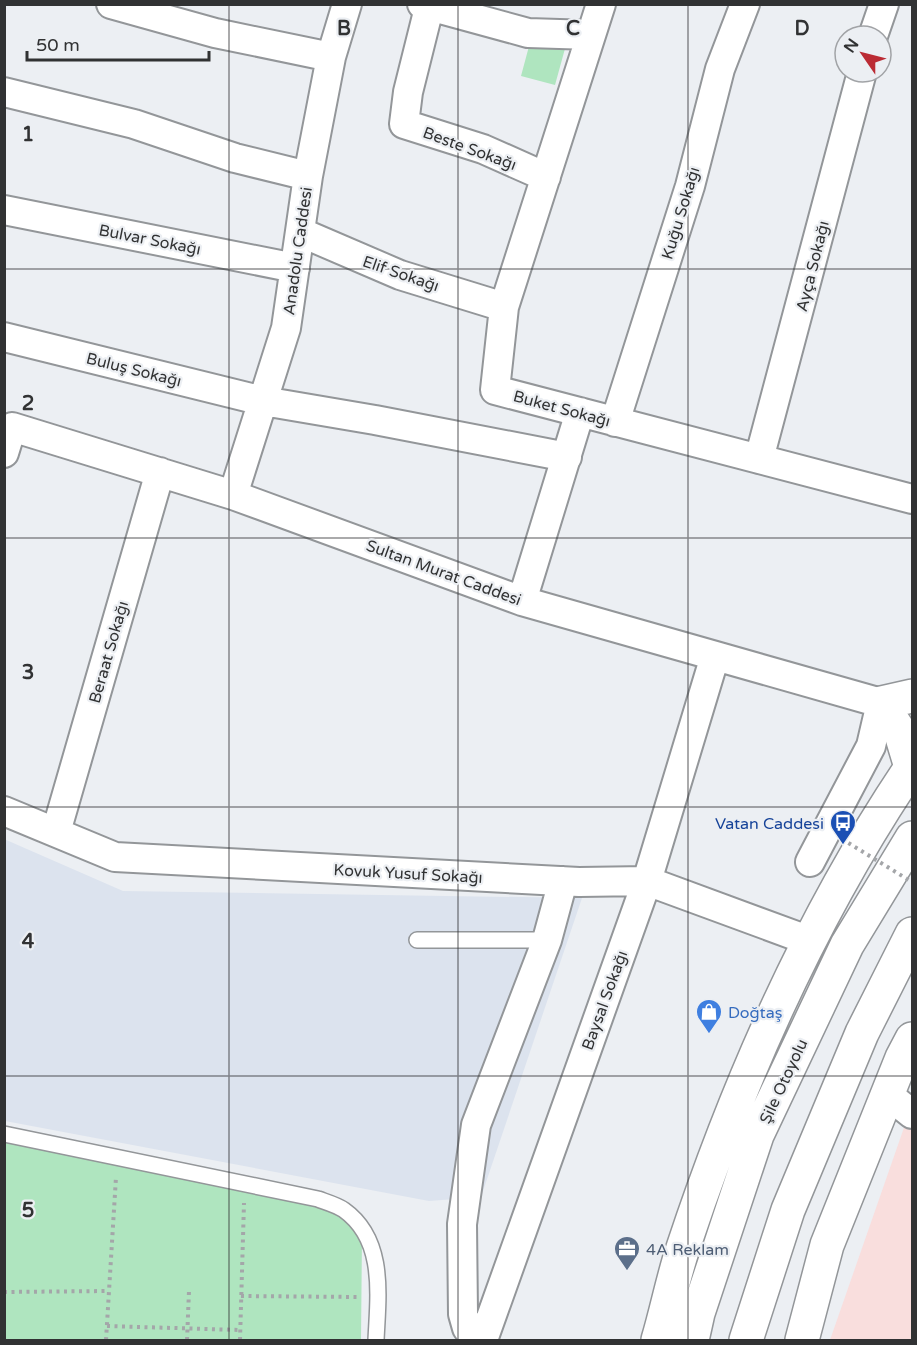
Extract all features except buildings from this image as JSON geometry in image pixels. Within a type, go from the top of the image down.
[{"type":"highway","points":[[658,1341],[682,1251],[725,1130],[788,982],[877,820],[912,766],[901,734],[904,697]]},
{"type":"highway","name":"Şile Otoyolu","points":[[692,1341],[698,1313],[757,1135],[848,945],[912,838]]},
{"type":"highway","points":[[746,1341],[788,1210],[862,1033],[912,934]]},
{"type":"highway","points":[[788,1210],[912,983]]},
{"type":"highway","points":[[802,1341],[827,1245],[887,1094],[912,1039]]},
{"type":"street","points":[[111,4],[215,33],[331,57]]},
{"type":"street","name":"Anadolu Caddesi","points":[[233,495],[286,328],[308,176],[331,57],[347,4]]},
{"type":"street","name":"Buket Sokağı","points":[[601,4],[504,307],[495,390],[912,499]]},
{"type":"street","name":"Kuğu Sokağı","points":[[615,422],[690,186],[720,69],[745,4]]},
{"type":"street","points":[[877,24],[884,4]]},
{"type":"street","points":[[426,6],[528,33],[591,35]]},
{"type":"street","name":"Beste Sokağı","points":[[426,6],[408,92],[404,124],[483,149],[546,177]]},
{"type":"street","name":"Ayça Sokağı","points":[[759,459],[859,84]]},
{"type":"street","points":[[4,92],[134,124],[235,158],[308,176]]},
{"type":"street","name":"Bulvar Sokağı","points":[[4,210],[295,268]]},
{"type":"street","name":"Elif Sokağı","points":[[300,232],[400,275],[504,307]]},
{"type":"street","name":"Buluş Sokağı","points":[[4,338],[263,401],[567,457]]},
{"type":"street","points":[[522,601],[580,412]]},
{"type":"street","name":"Sultan Murat Caddesi","points":[[8,440],[160,472],[233,495],[522,601],[715,656],[904,697]]},
{"type":"street","name":"Beraat Sokağı","points":[[56,832],[160,472]]},
{"type":"street","name":"Baysal Sokağı","points":[[483,1341],[647,881],[715,656]]},
{"type":"street","points":[[810,862],[871,746],[904,697]]},
{"type":"street","name":"Kovuk Yusuf Sokağı","points":[[4,812],[115,857],[562,881],[647,881],[810,940]]},
{"type":"street","points":[[476,1341],[467,1328],[464,1314],[462,1224],[476,1125],[547,940],[562,881]]},
{"type":"street","points":[[887,1094],[912,1114]]},
{"type":"lane","points":[[417,940],[547,940]]},
{"type":"lane","points":[[4,1134],[318,1199],[344,1210],[367,1234],[379,1276],[376,1341]]},
{"type":"path","points":[[842,839],[912,882]]},
{"type":"path","points":[[106,1341],[117,1157]]},
{"type":"path","points":[[240,1341],[244,1184]]},
{"type":"path","points":[[4,1292],[109,1291]]},
{"type":"path","points":[[187,1341],[189,1291]]},
{"type":"path","points":[[241,1296],[378,1297]]},
{"type":"path","points":[[107,1326],[240,1330]]},
{"type":"shaded area","points":[[4,839],[123,891],[582,898],[481,1197],[429,1201],[5,1121]]},
{"type":"shaded area","points":[[907,1119],[912,1123],[912,1340],[830,1340]]},
{"type":"green space","points":[[532,35],[566,45],[555,85],[521,76]]},
{"type":"green space","points":[[4,1138],[309,1201],[337,1213],[362,1236],[361,1340],[5,1340]]},
{"type":"place","name":"Vatan Caddesi","points":[[843,846]]},
{"type":"place","name":"Doğtaş","points":[[709,1035]]},
{"type":"place","name":"4A Reklam","points":[[627,1272]]}]
